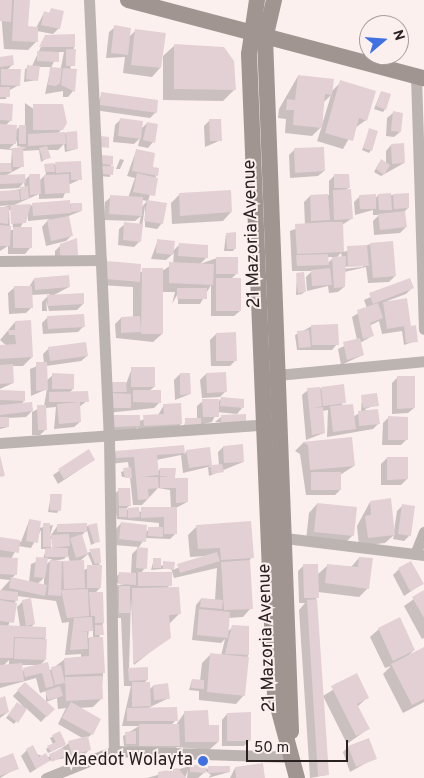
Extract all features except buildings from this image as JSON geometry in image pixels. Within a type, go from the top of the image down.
[{"type":"main road","points":[[128,0],[249,34],[420,77]]},
{"type":"main road","name":"21 Mazoria Avenue","points":[[257,0],[249,34],[271,424],[275,696],[292,757]]},
{"type":"main road","name":"21 Mazoria Avenue","points":[[274,0],[265,38],[277,375],[271,424],[285,538],[292,757]]},
{"type":"main road","points":[[292,757],[297,778]]},
{"type":"street","points":[[89,0],[109,438],[114,751]]},
{"type":"street","points":[[420,77],[424,329]]},
{"type":"street","points":[[0,261],[101,260]]},
{"type":"street","points":[[277,375],[424,361]]},
{"type":"street","points":[[0,443],[109,438],[271,424]]},
{"type":"street","points":[[285,538],[420,554],[424,532]]},
{"type":"street","points":[[46,778],[114,751],[292,757]]},
{"type":"place","name":"Maedot Wolayta","points":[[203,761]]}]
